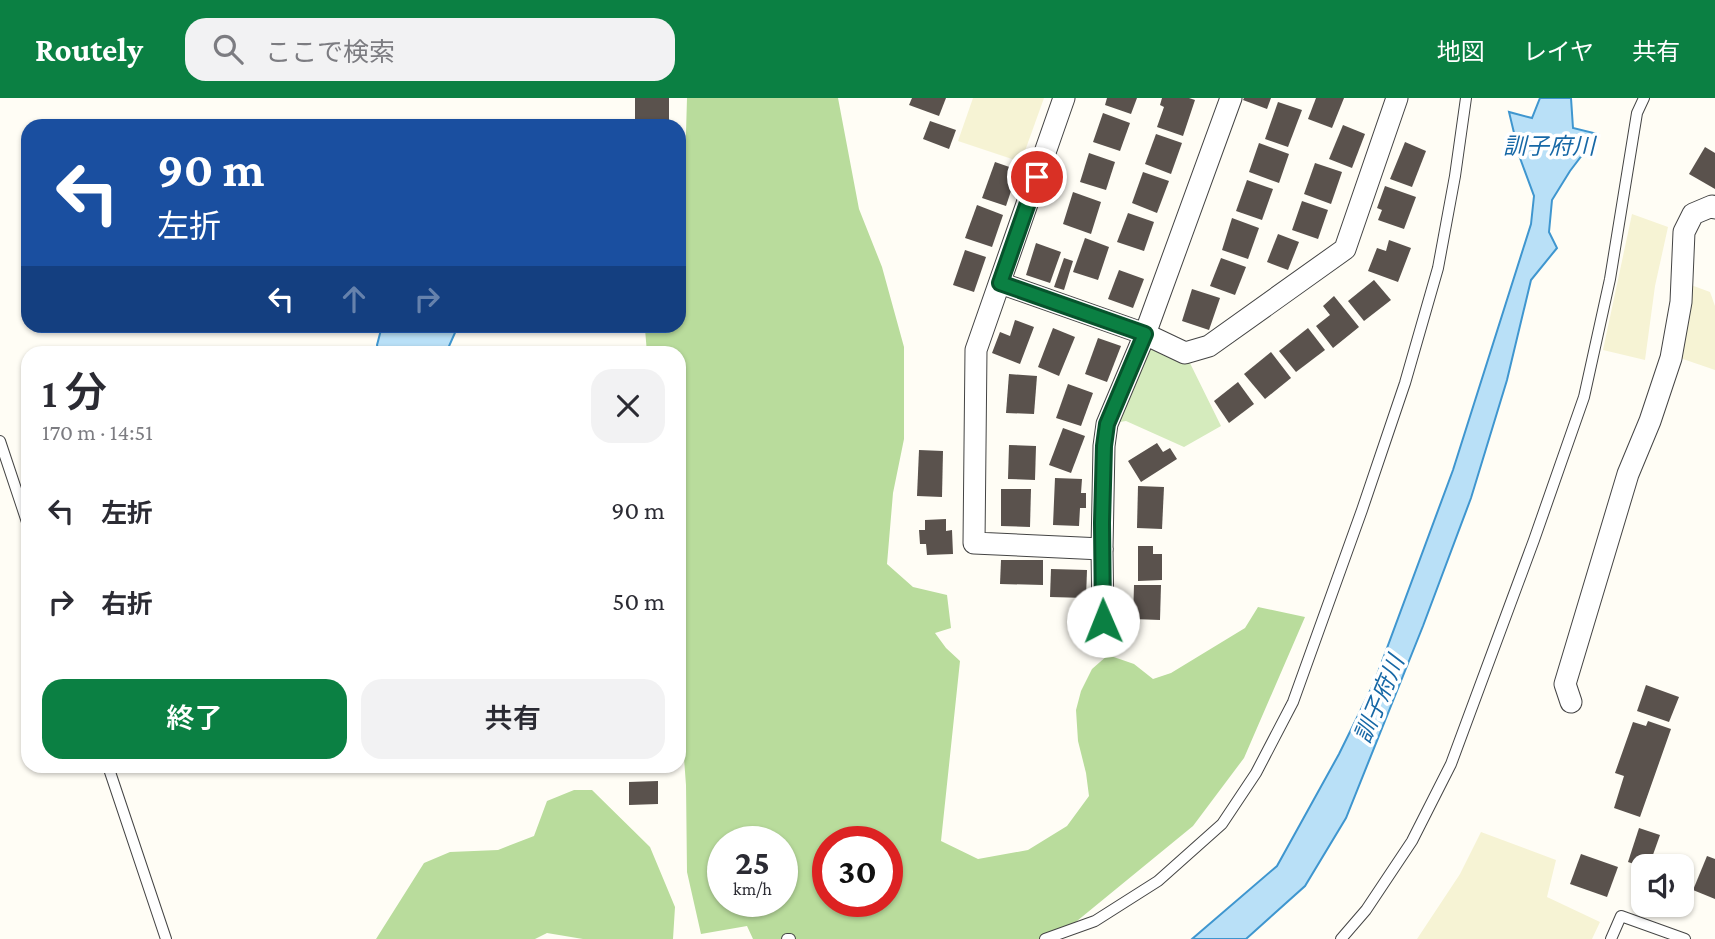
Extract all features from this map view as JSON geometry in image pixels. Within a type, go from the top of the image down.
[{"type":"street","points":[[1064,98],[976,350],[974,543],[1102,549]]},
{"type":"street","points":[[1103,621],[1104,446],[1107,424],[1145,334],[1231,98]]},
{"type":"street","points":[[1000,283],[1145,334],[1185,353],[1209,346],[1345,248],[1396,98]]},
{"type":"street","points":[[1571,702],[1565,684],[1628,474],[1650,421],[1671,358],[1681,302],[1684,233],[1693,215],[1712,206],[1715,208]]},
{"type":"lane","points":[[1045,939],[1095,921],[1158,881],[1223,824],[1256,773],[1293,702],[1405,383],[1438,268],[1466,98]]},
{"type":"lane","points":[[1341,939],[1366,909],[1412,841],[1451,764],[1534,540],[1584,397],[1610,279],[1637,113],[1644,98]]},
{"type":"lane","points":[[0,441],[21,504]]},
{"type":"lane","points":[[110,773],[166,939]]},
{"type":"lane","points":[[1611,939],[1621,916],[1685,939]]},
{"type":"shaded area","points":[[973,98],[1044,98],[1021,162],[958,141]]},
{"type":"shaded area","points":[[1632,214],[1668,227],[1655,286],[1645,360],[1603,350]]},
{"type":"shaded area","points":[[1691,285],[1710,292],[1715,306],[1715,370],[1680,358]]},
{"type":"shaded area","points":[[1481,832],[1556,860],[1547,897],[1600,922],[1592,939],[1417,939],[1460,874]]},
{"type":"green space","points":[[687,98],[838,98],[859,209],[882,267],[904,347],[904,439],[893,493],[887,564],[913,587],[947,595],[951,628],[935,633],[960,661],[941,841],[978,859],[1028,850],[1067,826],[1089,796],[1078,741],[1076,710],[1081,691],[1092,669],[1108,655],[1134,664],[1153,679],[1171,673],[1245,628],[1258,607],[1305,617],[1244,758],[1193,826],[1055,939],[753,939],[747,926],[701,934],[687,872],[686,346],[646,346],[645,333],[686,333]]},
{"type":"green space","points":[[1145,334],[1185,353],[1221,426],[1184,447],[1126,421],[1107,424]]},
{"type":"green space","points":[[574,790],[592,790],[650,847],[675,907],[673,939],[583,939],[547,933],[535,939],[376,939],[424,863],[450,852],[498,850],[534,836],[547,801]]},
{"type":"water","name":"訓子府川","points":[[1540,98],[1571,98],[1573,128],[1598,134],[1552,200],[1549,232],[1557,248],[1531,280],[1507,380],[1471,498],[1346,818],[1305,886],[1246,939],[1192,939],[1277,866],[1339,754],[1374,683],[1453,470],[1531,224],[1534,196],[1520,158],[1509,112],[1532,118]]},
{"type":"water","points":[[380,333],[455,333],[449,346],[377,345]]},
{"type":"building","points":[[635,98],[669,98],[669,119],[635,119]]},
{"type":"building","points":[[912,98],[946,98],[939,116],[909,105]]},
{"type":"building","points":[[1107,98],[1137,98],[1131,114],[1105,105]]},
{"type":"building","points":[[1162,98],[1195,100],[1183,136],[1157,127],[1164,107],[1160,105]]},
{"type":"building","points":[[1271,98],[1267,109],[1243,100]]},
{"type":"building","points":[[1316,98],[1344,98],[1332,128],[1308,119]]},
{"type":"building","points":[[1278,102],[1302,110],[1288,147],[1265,139]]},
{"type":"building","points":[[1103,113],[1130,123],[1120,151],[1093,142]]},
{"type":"building","points":[[930,121],[956,130],[949,149],[923,139]]},
{"type":"building","points":[[1343,125],[1365,134],[1352,168],[1329,159]]},
{"type":"building","points":[[1156,134],[1182,143],[1171,174],[1145,164]]},
{"type":"building","points":[[1405,142],[1426,151],[1412,187],[1390,179]]},
{"type":"building","points":[[1259,143],[1289,154],[1279,183],[1249,172]]},
{"type":"building","points":[[1705,147],[1715,153],[1715,189],[1689,174]]},
{"type":"building","points":[[1089,153],[1115,162],[1106,190],[1080,182]]},
{"type":"building","points":[[995,162],[1018,170],[1006,206],[982,198]]},
{"type":"building","points":[[1315,163],[1342,172],[1331,204],[1304,194]]},
{"type":"building","points":[[1143,172],[1169,181],[1157,213],[1132,203]]},
{"type":"building","points":[[1247,180],[1273,189],[1262,220],[1236,211]]},
{"type":"building","points":[[1385,186],[1416,197],[1404,229],[1378,220],[1382,210],[1377,208]]},
{"type":"building","points":[[1073,192],[1101,202],[1091,234],[1063,224]]},
{"type":"building","points":[[1302,201],[1328,210],[1318,239],[1292,230]]},
{"type":"building","points":[[977,205],[1003,215],[992,247],[965,238]]},
{"type":"building","points":[[1128,213],[1154,222],[1144,251],[1117,242]]},
{"type":"building","points":[[1232,218],[1259,228],[1248,259],[1222,250]]},
{"type":"building","points":[[1278,234],[1299,242],[1288,270],[1267,262]]},
{"type":"building","points":[[1085,238],[1109,247],[1098,280],[1073,272]]},
{"type":"building","points":[[1389,240],[1411,248],[1398,282],[1368,271],[1377,248],[1386,251]]},
{"type":"building","points":[[1036,243],[1061,252],[1050,283],[1026,275]]},
{"type":"building","points":[[965,250],[986,257],[974,292],[953,285]]},
{"type":"building","points":[[1064,258],[1073,261],[1064,290],[1054,287]]},
{"type":"building","points":[[1221,258],[1246,267],[1235,295],[1210,286]]},
{"type":"building","points":[[1119,270],[1144,279],[1133,308],[1108,299]]},
{"type":"building","points":[[1374,280],[1391,300],[1364,321],[1348,301]]},
{"type":"building","points":[[1192,289],[1220,298],[1209,330],[1182,321]]},
{"type":"building","points":[[1334,296],[1359,327],[1333,348],[1316,326],[1330,315],[1323,306]]},
{"type":"building","points":[[1015,320],[1034,327],[1020,364],[992,353],[1000,332],[1010,336]]},
{"type":"building","points":[[1053,328],[1075,337],[1059,376],[1038,367]]},
{"type":"building","points":[[1308,328],[1325,350],[1296,372],[1279,351]]},
{"type":"building","points":[[1098,338],[1121,346],[1107,382],[1085,374]]},
{"type":"building","points":[[1271,352],[1291,378],[1265,399],[1244,374]]},
{"type":"building","points":[[1009,374],[1037,376],[1034,414],[1006,413]]},
{"type":"building","points":[[1238,382],[1254,404],[1229,423],[1214,401]]},
{"type":"building","points":[[1068,384],[1093,393],[1081,426],[1056,418]]},
{"type":"building","points":[[1063,428],[1085,436],[1071,473],[1049,465]]},
{"type":"building","points":[[1157,443],[1163,452],[1170,448],[1177,459],[1141,482],[1128,461]]},
{"type":"building","points":[[1009,445],[1036,446],[1035,480],[1008,479]]},
{"type":"building","points":[[919,450],[943,451],[942,497],[917,496]]},
{"type":"building","points":[[1055,478],[1082,479],[1081,493],[1086,493],[1086,508],[1080,508],[1079,526],[1053,525]]},
{"type":"building","points":[[1138,486],[1164,487],[1162,529],[1137,528]]},
{"type":"building","points":[[1001,489],[1031,489],[1030,527],[1001,526]]},
{"type":"building","points":[[946,519],[946,531],[952,530],[953,554],[927,555],[926,544],[920,544],[919,530],[925,530],[925,520]]},
{"type":"building","points":[[1138,546],[1153,546],[1153,554],[1162,554],[1162,580],[1138,581]]},
{"type":"building","points":[[1001,560],[1043,560],[1043,585],[1000,584]]},
{"type":"building","points":[[1051,569],[1087,570],[1086,598],[1050,597]]},
{"type":"building","points":[[1134,585],[1161,585],[1160,620],[1133,619]]},
{"type":"building","points":[[1646,685],[1679,697],[1669,722],[1637,711]]},
{"type":"building","points":[[1648,721],[1671,729],[1640,817],[1614,808],[1624,776],[1615,773],[1633,722],[1646,726]]},
{"type":"building","points":[[658,781],[658,804],[629,805],[629,782]]},
{"type":"building","points":[[1639,828],[1660,835],[1653,854],[1631,854],[1631,863],[1628,862]]},
{"type":"building","points":[[1581,854],[1618,867],[1607,897],[1570,884]]},
{"type":"building","points":[[1707,856],[1715,859],[1715,899],[1694,890]]},
{"type":"route","points":[[1037,177],[1000,283],[1145,334],[1107,424],[1102,523],[1103,621]]}]
